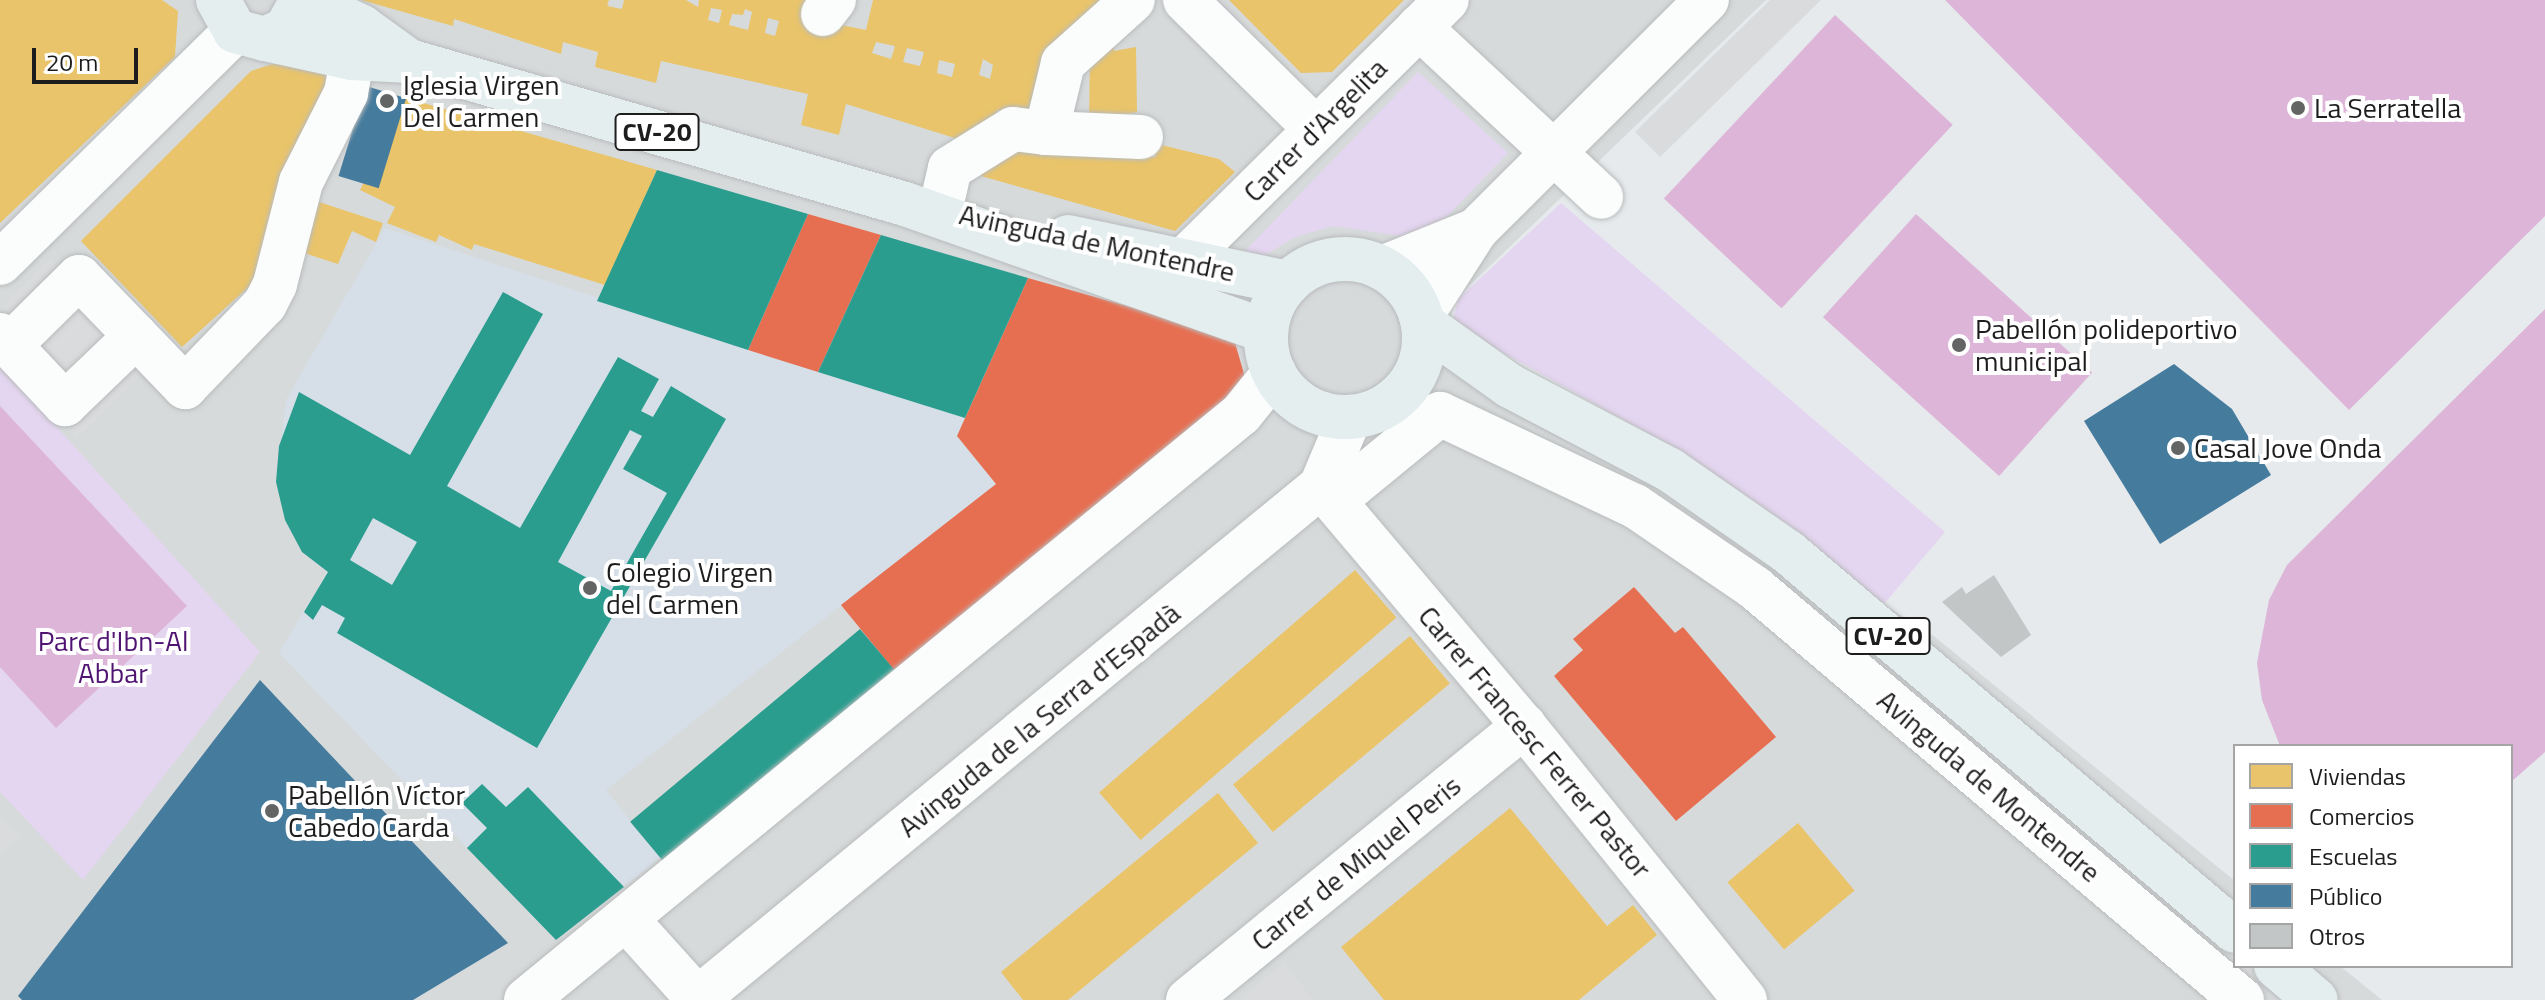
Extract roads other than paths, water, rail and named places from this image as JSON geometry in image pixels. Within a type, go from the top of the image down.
[{"type":"main road","name":"CV-20","points":[[239,23],[286,29],[304,0]]},
{"type":"main road","name":"Avinguda de Montendre","points":[[304,0],[362,27],[409,61]]},
{"type":"main road","name":"Avinguda de Montendre","points":[[239,23],[352,58],[409,61],[923,207],[1266,331]]},
{"type":"main road","name":"Avinguda de Montendre","points":[[923,207],[1288,283]]},
{"type":"main road","points":[[1382,268],[1358,260],[1332,260],[1308,268],[1288,283],[1273,305],[1266,331],[1274,373],[1305,407],[1350,417],[1377,410],[1400,395],[1416,373],[1423,349],[1422,320]]},
{"type":"main road","name":"CV-20","points":[[1382,268],[1413,297],[1422,320]]},
{"type":"main road","name":"Avinguda de Montendre","points":[[1422,320],[1510,386],[1670,470],[1788,552],[2233,929]]},
{"type":"main road","name":"Avinguda de Montendre","points":[[1416,373],[1510,386]]},
{"type":"main road","points":[[2278,968],[2316,1000]]},
{"type":"street","points":[[1046,133],[1063,63],[1133,0]]},
{"type":"street","points":[[1185,0],[1316,129]]},
{"type":"street","points":[[1422,320],[1476,230],[1707,0]]},
{"type":"street","points":[[1433,14],[1552,153],[1601,197]]},
{"type":"street","name":"Carrer d'Argelita","points":[[1183,261],[1433,14]]},
{"type":"street","points":[[0,263],[239,23]]},
{"type":"street","points":[[35,229],[185,387],[265,304],[275,284],[301,182],[346,93],[352,58]]},
{"type":"street","points":[[923,207],[950,168],[1013,129],[1141,137]]},
{"type":"street","points":[[1382,268],[1476,230]]},
{"type":"street","points":[[79,277],[5,340],[65,404],[136,336]]},
{"type":"street","points":[[526,1000],[1241,414],[1274,373]]},
{"type":"street","name":"Avinguda de Montendre","points":[[1321,486],[1352,486],[1440,414],[1635,506],[1755,588],[2242,1000]]},
{"type":"street","name":"Avinguda de la Serra d'Espadà","points":[[626,919],[698,1000],[1321,486],[1350,417]]},
{"type":"street","name":"Carrer Francesc Ferrer Pastor","points":[[1321,486],[1524,726],[1745,1000]]},
{"type":"street","name":"Carrer de Miquel Peris","points":[[1188,1000],[1524,726]]},
{"type":"place","name":"Iglesia Virgen Del Carmen","points":[[387,101]]},
{"type":"place","name":"La Serratella","points":[[2298,108]]},
{"type":"place","name":"Pabellón polideportivo municipal","points":[[1959,345]]},
{"type":"place","name":"Casal Jove Onda","points":[[2178,448]]},
{"type":"place","name":"Colegio Virgen del Carmen","points":[[590,588]]},
{"type":"place","name":"Pabellón Víctor Cabedo Carda","points":[[272,811]]},
{"type":"park label","name":"Parc d'Ibn-Al Abbar","points":[[113,657]]}]
